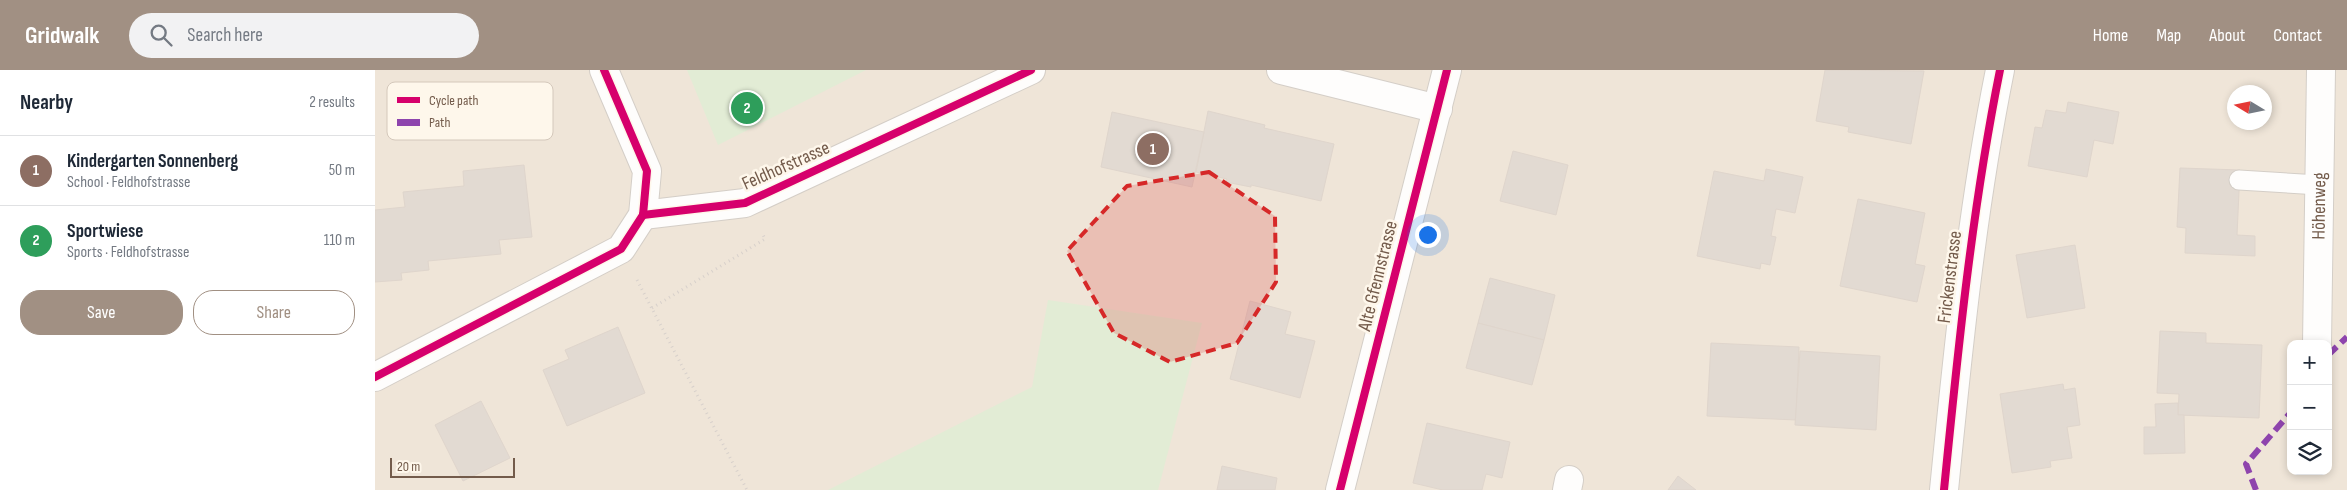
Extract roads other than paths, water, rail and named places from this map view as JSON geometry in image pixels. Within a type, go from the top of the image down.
[{"type":"street","points":[[375,377],[621,249],[643,215],[647,171],[604,70]]},
{"type":"street","name":"Feldhofstrasse","points":[[643,215],[745,204],[1031,70]]},
{"type":"street","points":[[1281,70],[1437,109]]},
{"type":"street","name":"Alte Gfennstrasse","points":[[1340,490],[1447,70]]},
{"type":"street","name":"Frickenstrasse","points":[[1944,490],[1959,336],[1973,229],[2000,70]]},
{"type":"street","name":"Höhenweg","points":[[2317,340],[2321,70]]},
{"type":"lane","points":[[2239,180],[2319,185]]},
{"type":"place","name":"Sportwiese","points":[[747,108]]},
{"type":"place","name":"Kindergarten Sonnenberg","points":[[1153,149]]}]
